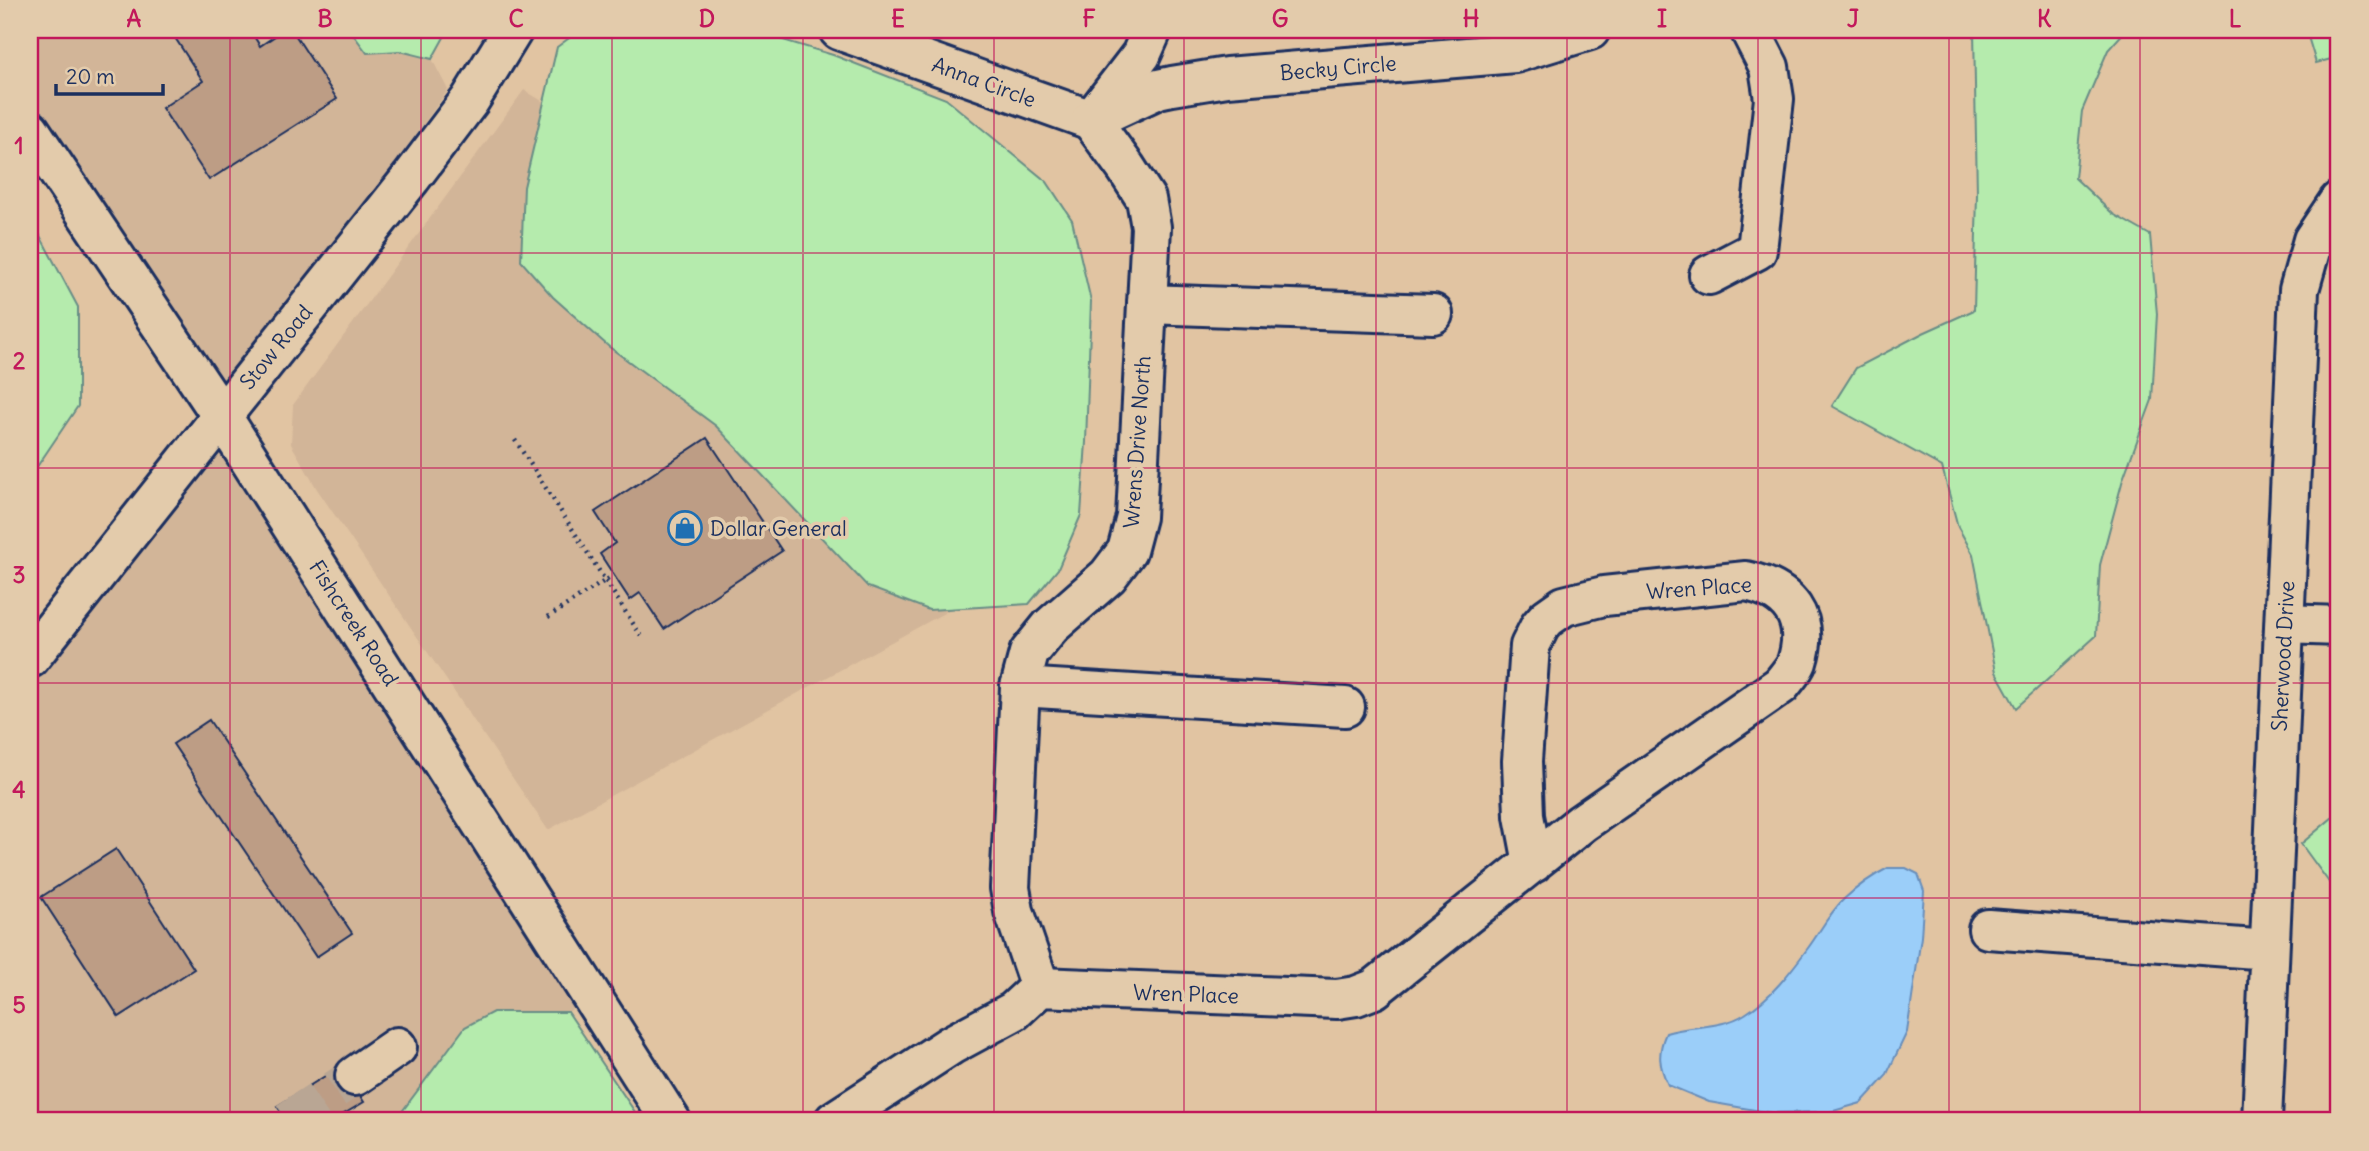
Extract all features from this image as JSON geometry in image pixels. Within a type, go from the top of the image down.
[{"type":"street","name":"Stow Road","points":[[30,658],[426,158],[470,100],[513,30]]},
{"type":"street","name":"Anna Circle","points":[[839,30],[1091,120]]},
{"type":"street","points":[[1091,120],[1141,55],[1152,30]]},
{"type":"street","name":"Becky Circle","points":[[1091,120],[1158,89],[1172,86],[1227,77],[1516,53],[1590,30]]},
{"type":"street","points":[[1709,275],[1757,250],[1774,99],[1769,67],[1750,30]]},
{"type":"street","name":"Wrens Drive North","points":[[1040,987],[1014,911],[1010,888],[1020,687],[1029,653],[1051,626],[1108,576],[1127,551],[1136,517],[1151,227],[1146,199],[1091,120]]},
{"type":"street","name":"Fishcreek Road","points":[[30,130],[221,415],[671,1121]]},
{"type":"street","name":"Sherwood Drive","points":[[2262,1121],[2299,290],[2313,240],[2339,201]]},
{"type":"street","points":[[1147,304],[1433,314]]},
{"type":"street","name":"Wren Place","points":[[1040,987],[1337,999],[1374,989],[1533,863],[1582,823],[1781,685],[1796,664],[1800,642],[1800,622],[1786,597],[1766,585],[1746,581],[1604,596],[1564,606],[1547,618],[1530,646],[1522,761],[1524,816],[1533,863]]},
{"type":"street","points":[[2285,624],[2339,626]]},
{"type":"street","points":[[1020,687],[1345,707]]},
{"type":"street","points":[[1988,929],[2269,950]]},
{"type":"street","points":[[834,1121],[951,1045],[1014,1011],[1040,987]]},
{"type":"street","points":[[355,1076],[397,1048]]},
{"type":"path","points":[[515,440],[643,639]]},
{"type":"path","points":[[548,617],[614,575]]},
{"type":"shaded area","points":[[30,30],[350,30],[368,53],[400,51],[432,59],[448,90],[250,364],[223,395],[30,108]]},
{"type":"shaded area","points":[[524,90],[544,102],[524,187],[553,297],[608,346],[716,426],[868,587],[929,610],[955,607],[548,830],[317,489],[291,444],[293,405]]},
{"type":"shaded area","points":[[219,436],[584,1000],[568,1012],[493,1012],[427,1080],[395,1121],[30,1121],[30,675]]},
{"type":"green space","points":[[350,30],[448,30],[432,59],[400,51],[367,53]]},
{"type":"green space","points":[[580,30],[750,30],[833,55],[946,99],[1047,182],[1072,220],[1091,301],[1086,442],[1081,515],[1058,569],[1029,604],[929,610],[868,587],[716,426],[608,346],[553,297],[521,261],[524,187],[557,47]]},
{"type":"green space","points":[[1974,30],[2126,30],[2108,50],[2082,111],[2075,178],[2113,214],[2150,235],[2157,314],[2152,400],[2123,479],[2100,565],[2096,636],[2016,708],[1996,672],[1973,554],[1958,527],[1942,467],[1832,406],[1856,368],[1974,310],[1977,194]]},
{"type":"green space","points":[[2306,30],[2339,30],[2339,57],[2316,63]]},
{"type":"green space","points":[[30,217],[78,307],[78,406],[30,477]]},
{"type":"green space","points":[[2339,812],[2339,896],[2301,844]]},
{"type":"green space","points":[[493,1012],[568,1012],[641,1121],[395,1121],[465,1027]]},
{"type":"water","points":[[1888,868],[1906,868],[1918,874],[1924,891],[1921,937],[1907,1032],[1886,1076],[1861,1103],[1830,1112],[1772,1113],[1709,1102],[1668,1085],[1660,1059],[1666,1033],[1726,1022],[1754,1008],[1787,975],[1839,904],[1859,886]]},
{"type":"building","points":[[170,30],[250,30],[260,46],[284,30],[292,30],[337,99],[209,180],[162,108],[203,81]]},
{"type":"building","name":"Dollar General","points":[[707,438],[782,551],[664,629],[640,593],[630,600],[600,554],[615,543],[595,512]]},
{"type":"building","points":[[209,720],[352,933],[316,957],[173,744]]},
{"type":"building","points":[[116,849],[194,969],[119,1017],[41,897]]},
{"type":"building","points":[[346,1063],[356,1090],[364,1102],[332,1121],[287,1121],[277,1106]]},
{"type":"tunnel","points":[[287,1121],[355,1076]]},
{"type":"place","name":"Dollar General","points":[[685,528]]}]
